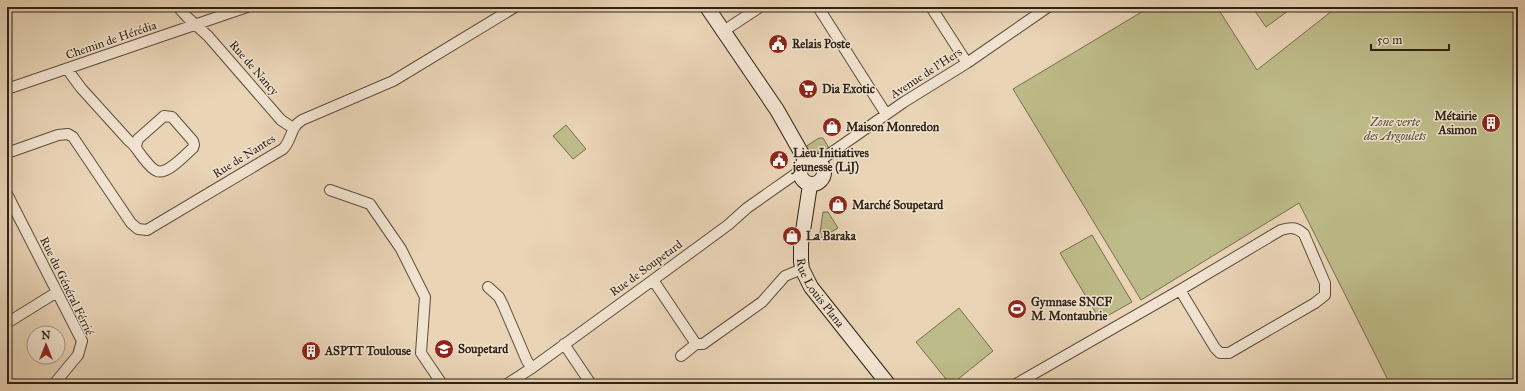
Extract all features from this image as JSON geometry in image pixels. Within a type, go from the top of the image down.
[{"type":"street","name":"Rue de Nancy","points":[[178,7],[213,41],[281,120],[293,128]]},
{"type":"street","name":"Chemin de Hérédia","points":[[7,88],[247,7]]},
{"type":"street","points":[[293,128],[302,120],[393,82],[515,7]]},
{"type":"street","points":[[707,7],[722,32],[750,68],[777,110],[808,166],[803,181],[810,185],[816,184],[823,178],[824,169],[808,166]]},
{"type":"street","points":[[722,32],[760,7]]},
{"type":"street","points":[[818,7],[886,114]]},
{"type":"street","points":[[931,7],[967,63]]},
{"type":"street","name":"Avenue de l'Hers","points":[[808,166],[886,114],[967,63],[1048,7]]},
{"type":"street","points":[[67,69],[81,88],[129,141],[136,146],[139,153],[154,169],[161,172],[168,170],[193,148],[194,145],[172,117],[164,116],[138,139],[136,146]]},
{"type":"street","name":"Rue de Nantes","points":[[7,153],[58,135],[68,134],[73,137],[131,223],[138,229],[147,230],[283,149],[289,142],[293,128]]},
{"type":"street","name":"Rue de Soupetard","points":[[507,384],[532,368],[728,225],[747,208],[808,166]]},
{"type":"street","name":"Rue Louis Plana","points":[[810,185],[801,244],[802,269],[811,287],[888,384]]},
{"type":"street","points":[[330,190],[370,204],[401,249],[425,296],[421,353],[442,384]]},
{"type":"street","name":"Rue du Général Férrié","points":[[7,194],[10,208],[57,292],[82,341],[78,355],[54,384]]},
{"type":"street","points":[[1016,384],[1281,230],[1290,227],[1299,229],[1304,234],[1325,283],[1325,295],[1315,303],[1229,353],[1220,353],[1215,348],[1180,290]]},
{"type":"street","points":[[681,356],[696,344],[703,344],[762,302],[784,276],[802,269]]},
{"type":"street","points":[[653,280],[696,344]]},
{"type":"street","points":[[488,287],[499,297],[527,361],[532,368]]},
{"type":"street","points":[[7,322],[57,292]]},
{"type":"street","points":[[564,344],[591,384]]},
{"type":"green space","name":"Zone verte des Argoulets","points":[[1150,7],[1217,7],[1257,70],[1337,7],[1518,7],[1518,384],[1390,384],[1299,203],[1141,300],[1013,89]]},
{"type":"green space","points":[[1252,7],[1285,7],[1288,11],[1266,27]]},
{"type":"green space","points":[[566,125],[586,149],[573,159],[553,136]]},
{"type":"green space","points":[[819,138],[823,138],[829,148],[823,151],[814,152],[805,147]]},
{"type":"green space","points":[[823,212],[828,212],[838,228],[819,239]]},
{"type":"green space","points":[[1092,235],[1132,302],[1100,320],[1060,253]]},
{"type":"green space","points":[[959,308],[993,351],[952,384],[950,384],[916,342]]},
{"type":"place","name":"Relais Poste","points":[[778,44]]},
{"type":"place","name":"Dia Exotic","points":[[808,89]]},
{"type":"place","name":"Métairie Asimon","points":[[1491,123]]},
{"type":"place","name":"Maison Monredon","points":[[832,127]]},
{"type":"place","name":"Lieu Initiatives jeunesse (LiJ)","points":[[779,160]]},
{"type":"place","name":"Marché Soupetard","points":[[838,205]]},
{"type":"place","name":"La Baraka","points":[[792,236]]},
{"type":"place","name":"Gymnase SNCF M. Montaubrie","points":[[1017,309]]},
{"type":"place","name":"Soupetard","points":[[444,349]]},
{"type":"place","name":"ASPTT Toulouse","points":[[311,351]]}]
